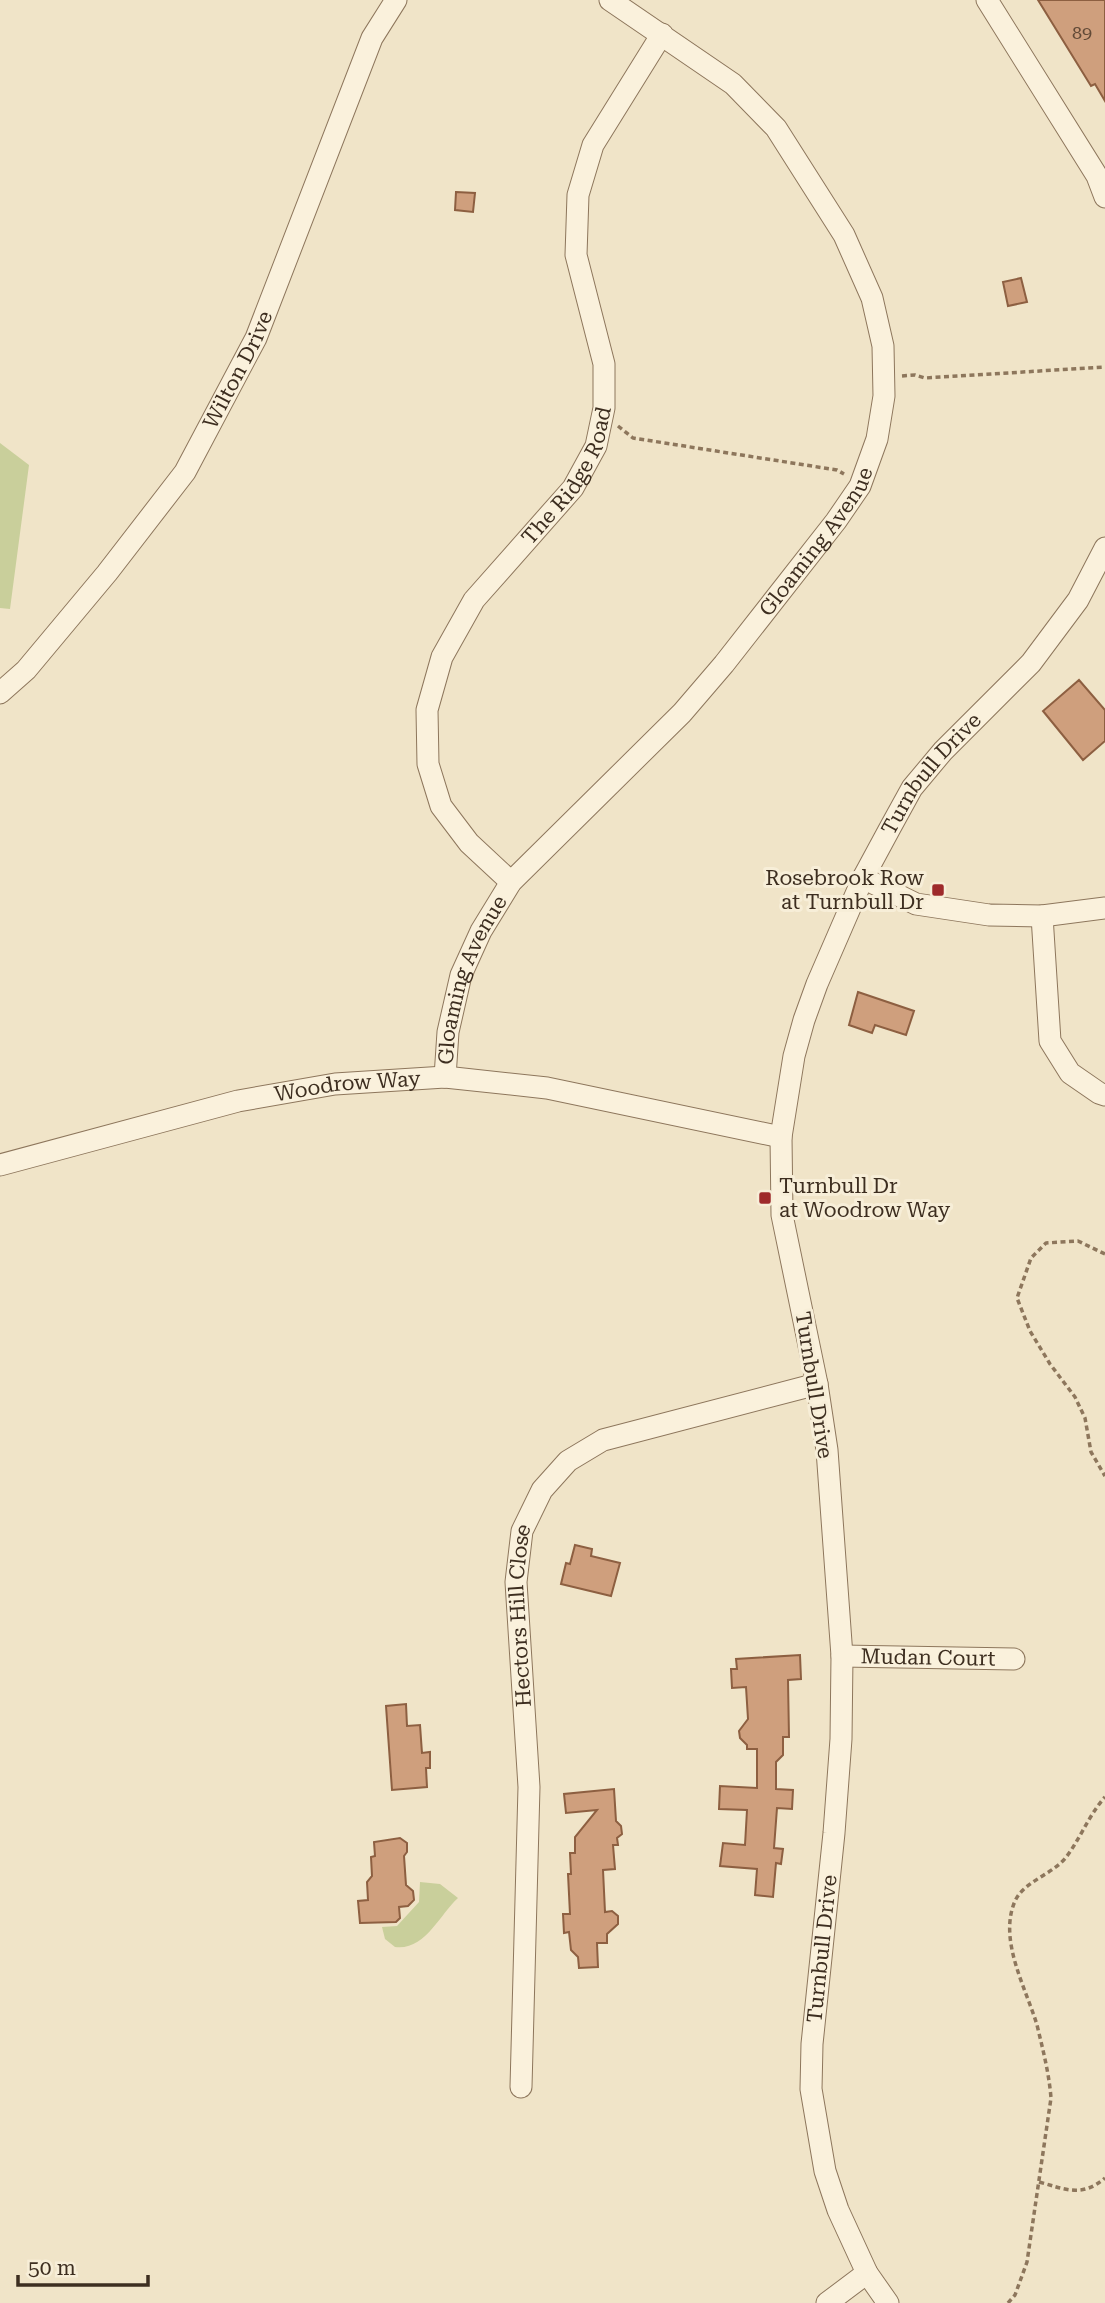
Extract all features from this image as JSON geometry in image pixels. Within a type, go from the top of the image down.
[{"type":"street","name":"Wilton Drive","points":[[0,693],[26,670],[107,573],[185,472],[256,338],[372,38],[396,0]]},
{"type":"street","name":"Gloaming Avenue","points":[[445,1077],[448,1032],[461,975],[481,931],[511,882],[682,713],[724,664],[836,522],[860,485],[877,439],[885,381],[883,346],[872,298],[844,235],[776,128],[733,84],[610,0]]},
{"type":"street","points":[[987,0],[1097,176],[1105,197]]},
{"type":"street","name":"The Ridge Road","points":[[511,882],[468,844],[441,806],[428,764],[427,709],[442,657],[474,600],[573,488],[596,446],[604,408],[604,364],[576,256],[578,195],[593,145],[662,34]]},
{"type":"street","name":"Turnbull Drive","points":[[888,2303],[867,2273],[838,2210],[825,2171],[811,2078],[841,1739],[842,1656],[827,1450],[817,1384],[782,1214],[781,1137],[794,1056],[817,984],[863,878],[912,788],[943,751],[1031,663],[1078,600],[1105,548]]},
{"type":"street","points":[[863,878],[916,904],[989,915],[1042,916],[1105,908]]},
{"type":"street","points":[[1042,916],[1051,1041],[1070,1073],[1105,1095]]},
{"type":"street","name":"Woodrow Way","points":[[0,1165],[238,1101],[335,1084],[445,1077],[547,1088],[781,1137]]},
{"type":"street","name":"Hectors Hill Close","points":[[521,2087],[530,1787],[516,1582],[522,1531],[542,1490],[568,1461],[603,1440],[817,1384]]},
{"type":"street","name":"Mudan Court","points":[[842,1656],[1014,1659]]},
{"type":"street","points":[[827,2303],[867,2273]]},
{"type":"path","points":[[885,381],[907,374],[925,378],[1105,367]]},
{"type":"path","points":[[601,422],[621,426],[633,438],[837,470],[860,485]]},
{"type":"path","points":[[1105,1254],[1078,1241],[1046,1243],[1031,1258],[1017,1298],[1030,1331],[1075,1397],[1085,1418],[1091,1452],[1105,1476]]},
{"type":"path","points":[[1008,2303],[1015,2295],[1027,2262],[1051,2098],[1049,2073],[1036,2022],[1019,1974],[1009,1930],[1016,1900],[1067,1857],[1105,1797]]},
{"type":"path","points":[[1038,2182],[1077,2192],[1096,2186],[1105,2178]]},
{"type":"green space","points":[[0,443],[29,465],[10,609],[0,608]]},
{"type":"green space","points":[[420,1882],[440,1884],[458,1898],[423,1937],[406,1947],[395,1947],[385,1939],[382,1927],[397,1926],[419,1902]]},
{"type":"building","points":[[1038,0],[1105,0],[1105,101],[1095,84],[1091,86]]},
{"type":"building","points":[[456,192],[475,193],[473,212],[455,210]]},
{"type":"building","points":[[1021,278],[1027,302],[1008,306],[1003,282]]},
{"type":"building","points":[[1079,680],[1105,710],[1105,741],[1083,760],[1043,711]]},
{"type":"building","points":[[858,992],[914,1011],[906,1035],[875,1025],[872,1033],[849,1025]]},
{"type":"building","points":[[575,1545],[592,1549],[591,1556],[620,1563],[611,1596],[561,1584],[566,1563],[570,1564]]},
{"type":"building","points":[[800,1655],[801,1679],[788,1680],[789,1737],[783,1737],[783,1755],[776,1762],[776,1789],[793,1790],[792,1809],[777,1808],[774,1848],[783,1849],[781,1864],[776,1863],[773,1897],[755,1895],[757,1869],[720,1866],[723,1843],[745,1845],[747,1810],[719,1809],[720,1786],[757,1788],[757,1749],[747,1749],[739,1731],[748,1719],[746,1687],[732,1688],[731,1669],[737,1669],[736,1659]]},
{"type":"building","points":[[406,1704],[407,1726],[420,1725],[422,1753],[430,1752],[430,1768],[426,1768],[427,1787],[392,1790],[386,1706]]},
{"type":"building","points":[[614,1789],[616,1821],[621,1826],[622,1834],[617,1838],[618,1845],[613,1845],[615,1869],[603,1870],[605,1912],[612,1911],[618,1916],[618,1924],[607,1934],[607,1943],[597,1943],[598,1967],[579,1968],[578,1957],[571,1950],[569,1932],[564,1933],[563,1914],[570,1914],[568,1874],[571,1874],[570,1853],[575,1853],[575,1837],[597,1810],[566,1813],[564,1794]]},
{"type":"building","points":[[400,1838],[407,1843],[404,1856],[406,1885],[413,1891],[414,1900],[408,1906],[399,1907],[400,1918],[396,1922],[360,1923],[358,1901],[368,1900],[367,1882],[372,1876],[371,1857],[375,1856],[374,1842]]},
{"type":"place","name":"Rosebrook Row at Turnbull Dr","points":[[938,890]]},
{"type":"place","name":"Turnbull Dr at Woodrow Way","points":[[765,1198]]}]
